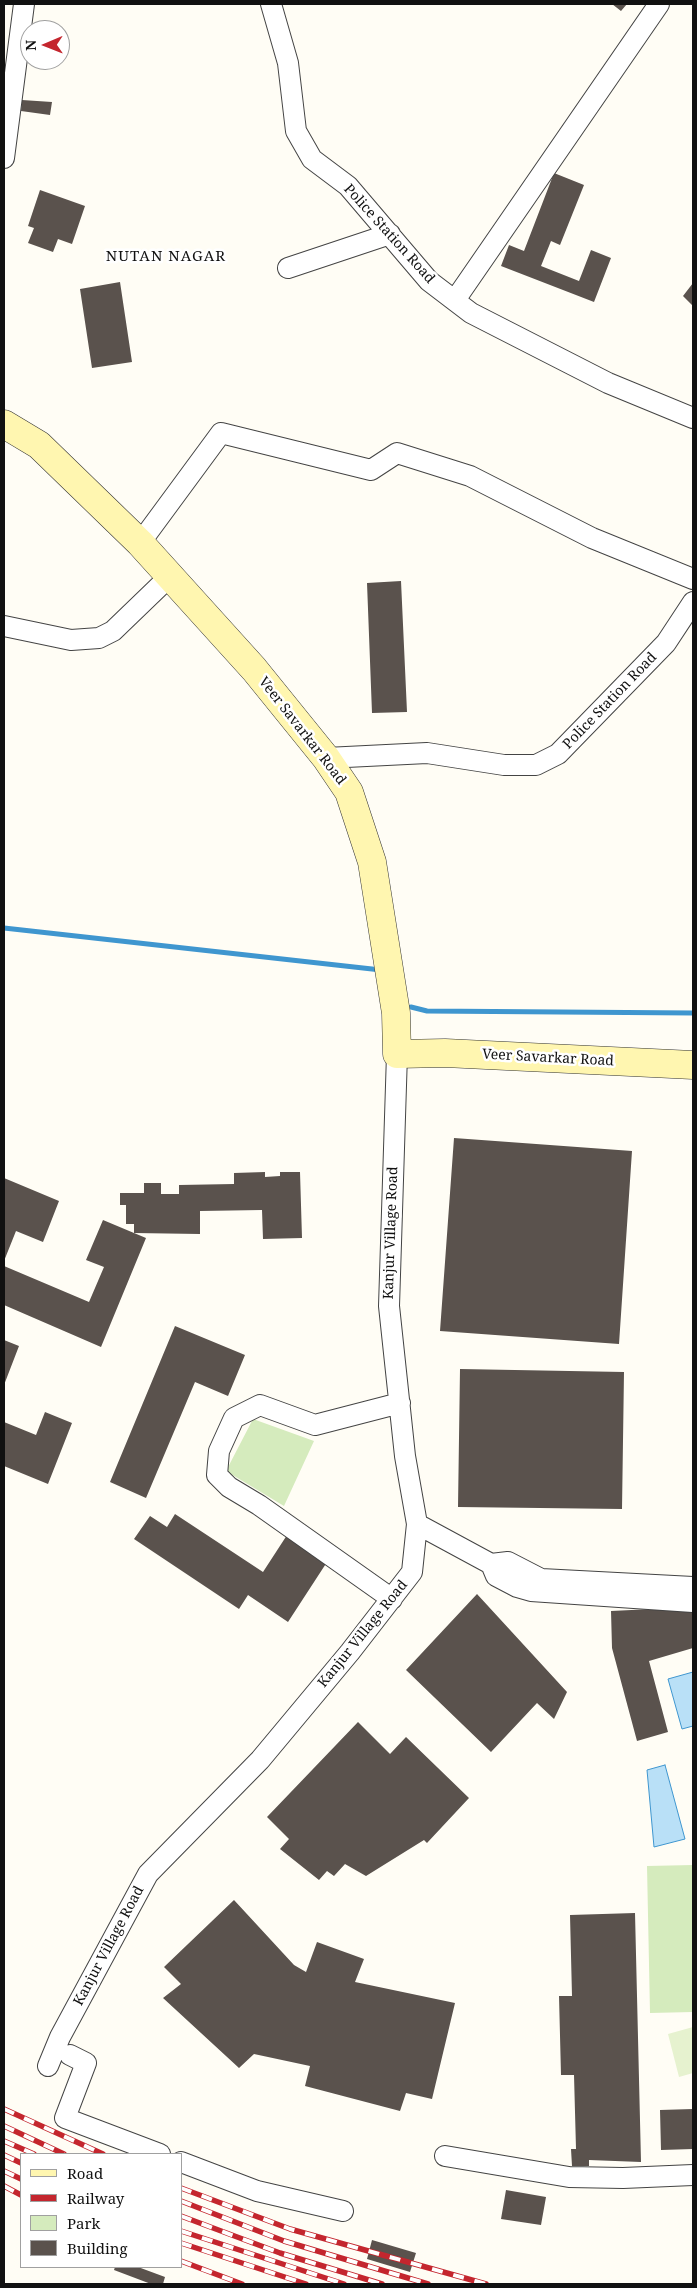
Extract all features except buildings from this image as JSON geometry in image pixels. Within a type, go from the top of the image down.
[{"type":"street","points":[[4,158],[24,4]]},
{"type":"street","name":"Police Station Road","points":[[271,4],[288,63],[296,131],[312,159],[348,186],[429,281],[471,313],[608,383],[693,418]]},
{"type":"street","points":[[455,300],[659,4]]},
{"type":"street","points":[[288,268],[390,234]]},
{"type":"street","name":"Veer Savarkar Road","points":[[4,424],[39,445],[140,543],[254,668],[326,758],[349,792],[372,862],[404,1054],[438,1053],[693,1065]]},
{"type":"street","points":[[140,543],[221,433],[371,470],[397,452],[470,476],[592,538],[693,579]]},
{"type":"street","points":[[4,626],[71,640],[100,638],[113,631],[169,577]]},
{"type":"street","name":"Police Station Road","points":[[326,758],[427,753],[504,765],[536,764],[558,754],[666,642],[693,602]]},
{"type":"street","name":"Kanjur Village Road","points":[[48,2066],[60,2037],[148,1874],[260,1760],[412,1572],[417,1524],[405,1456],[389,1306],[404,1054]]},
{"type":"street","points":[[392,1599],[259,1505],[229,1487],[217,1475],[219,1451],[234,1418],[260,1405],[314,1425],[400,1403]]},
{"type":"street","points":[[417,1524],[491,1564],[496,1576],[531,1592],[656,1593],[693,1586]]},
{"type":"street","points":[[656,1593],[693,1602]]},
{"type":"street","points":[[70,2055],[86,2063],[65,2118],[157,2153]]},
{"type":"street","points":[[445,2156],[569,2177],[624,2178],[693,2174]]},
{"type":"street","points":[[182,2162],[257,2191],[343,2211]]},
{"type":"green space","points":[[253,1419],[314,1441],[284,1506],[226,1471]]},
{"type":"green space","points":[[693,1865],[693,2012],[650,2013],[647,1866]]},
{"type":"green space","points":[[693,2027],[693,2073],[679,2077],[668,2034]]},
{"type":"water","points":[[693,1672],[693,1726],[682,1729],[668,1679]]},
{"type":"water","points":[[665,1765],[685,1839],[654,1847],[647,1770]]},
{"type":"waterway","points":[[4,928],[381,970]]},
{"type":"waterway","points":[[411,1007],[427,1011],[693,1013]]},
{"type":"railway","points":[[4,2109],[101,2153]]},
{"type":"railway","points":[[4,2126],[62,2153]]},
{"type":"railway","points":[[4,2141],[32,2153]]},
{"type":"railway","points":[[4,2155],[20,2163]]},
{"type":"railway","points":[[4,2171],[20,2179]]},
{"type":"railway","points":[[4,2186],[20,2194]]},
{"type":"railway","points":[[182,2188],[290,2229],[486,2284]]},
{"type":"railway","points":[[182,2201],[284,2241],[428,2284]]},
{"type":"railway","points":[[182,2216],[280,2253],[382,2284]]},
{"type":"railway","points":[[182,2231],[344,2284]]},
{"type":"railway","points":[[182,2243],[306,2284]]},
{"type":"railway","points":[[182,2261],[242,2284]]},
{"type":"district","name":"NUTAN NAGAR","points":[[166,257]]}]
